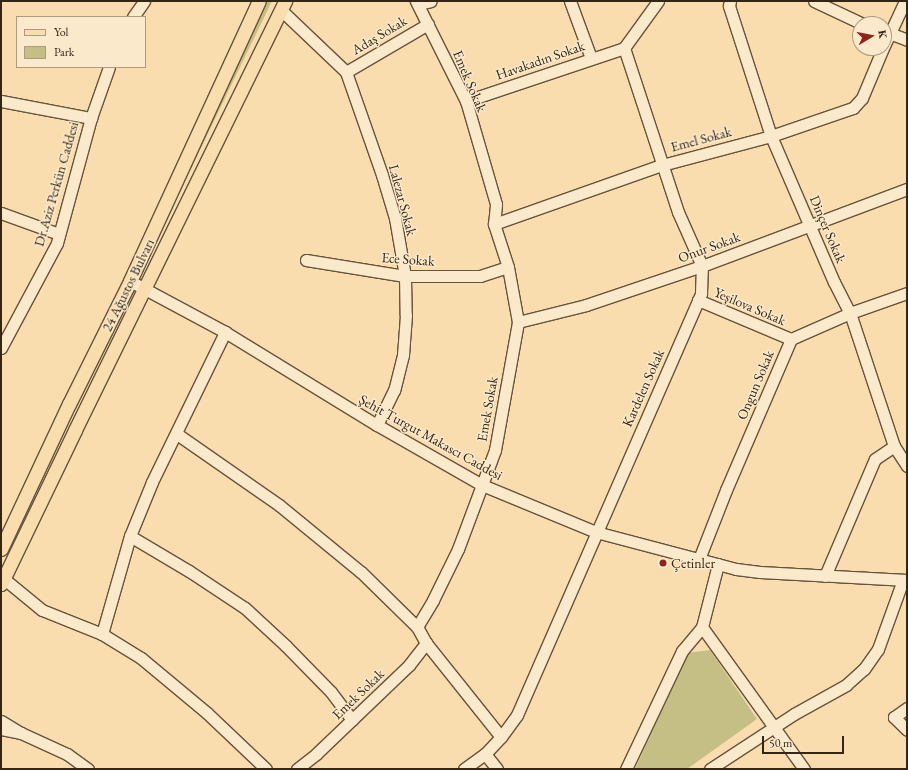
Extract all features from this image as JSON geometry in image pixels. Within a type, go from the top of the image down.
[{"type":"main road","name":"24 Ağustos Bulvarı","points":[[1,549],[69,404],[130,281],[259,1]]},
{"type":"main road","name":"24 Ağustos Bulvarı","points":[[2,581],[283,5]]},
{"type":"street","points":[[134,16],[144,1]]},
{"type":"street","name":"Adaş Sokak","points":[[417,3],[431,1]]},
{"type":"street","points":[[570,1],[591,58]]},
{"type":"street","points":[[624,48],[658,1]]},
{"type":"street","name":"Dinçer Sokak","points":[[730,1],[729,6],[772,136],[834,282],[850,313],[894,446],[907,466]]},
{"type":"street","points":[[814,1],[852,19]]},
{"type":"street","name":"Emel Sokak","points":[[892,23],[905,1]]},
{"type":"street","name":"Emek Sokak","points":[[417,3],[466,101],[496,204],[494,224],[508,267],[518,322],[496,450],[458,549],[433,600],[417,627]]},
{"type":"street","name":"Lalezar Sokak","points":[[283,5],[346,72],[395,218],[405,276],[406,315],[403,355],[394,390],[377,425]]},
{"type":"street","name":"Adaş Sokak","points":[[346,72],[428,24]]},
{"type":"street","points":[[892,34],[907,40]]},
{"type":"street","name":"Havakadın Sokak","points":[[466,101],[624,48]]},
{"type":"street","name":"Kardelen Sokak","points":[[464,769],[485,754],[501,737],[518,715],[596,532],[701,293],[702,266],[678,212],[624,48]]},
{"type":"street","name":"Emel Sokak","points":[[494,224],[662,165],[772,136],[853,108],[862,98],[880,56]]},
{"type":"street","name":"Dr.Aziz Perkün Caddesi","points":[[1,348],[52,255],[60,234],[91,118],[109,68]]},
{"type":"street","points":[[1,100],[91,118]]},
{"type":"street","name":"Onur Sokak","points":[[518,322],[586,306],[702,266],[907,189]]},
{"type":"street","points":[[1,213],[60,234]]},
{"type":"street","name":"Ece Sokak","points":[[306,260],[405,276],[480,276],[508,267]]},
{"type":"street","name":"Şehit Turgut Makascı Caddesi","points":[[130,281],[225,332],[377,425],[482,485],[596,532],[718,564],[760,572],[905,580]]},
{"type":"street","name":"Ongun Sokak","points":[[699,559],[726,490],[791,339],[850,313],[907,293]]},
{"type":"street","name":"Yeşilova Sokak","points":[[698,300],[791,339]]},
{"type":"street","points":[[102,634],[130,536],[152,482],[225,332]]},
{"type":"street","points":[[176,434],[279,505],[361,572],[417,627],[426,643],[501,737]]},
{"type":"street","points":[[825,576],[875,459],[894,446]]},
{"type":"street","points":[[130,536],[189,571],[245,608],[286,646],[330,692],[352,720]]},
{"type":"street","points":[[626,769],[682,651],[702,627],[718,564]]},
{"type":"street","points":[[710,769],[773,727],[846,685],[864,668],[878,650],[905,580]]},
{"type":"street","points":[[2,581],[42,610],[102,634],[141,658],[174,684],[266,769]]},
{"type":"street","points":[[702,627],[804,769]]},
{"type":"street","name":"Emek Sokak","points":[[297,769],[409,666],[426,643]]},
{"type":"street","points":[[907,708],[894,717],[907,730]]},
{"type":"street","points":[[1,721],[21,733],[67,754],[88,769]]},
{"type":"street","points":[[1,729],[21,733]]},
{"type":"street","points":[[485,754],[497,769]]},
{"type":"green space","points":[[264,1],[272,1],[142,270]]},
{"type":"green space","points":[[710,650],[757,719],[687,769],[635,769],[687,653]]},
{"type":"place","name":"Çetinler","points":[[663,563]]}]
